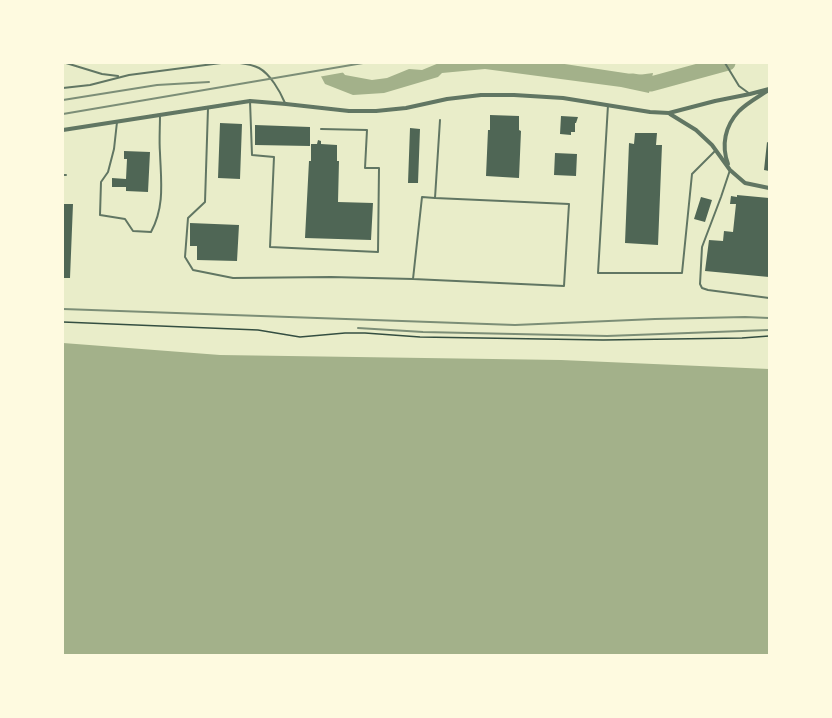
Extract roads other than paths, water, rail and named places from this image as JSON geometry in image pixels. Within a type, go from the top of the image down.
[{"type":"street","points":[[63,130],[250,101],[349,111],[376,111],[481,95],[514,95],[563,98],[669,113],[769,89]]},
{"type":"street","points":[[730,170],[723,153],[724,140],[730,124],[740,110],[769,89]]},
{"type":"street","points":[[669,113],[696,130],[712,145],[730,170],[745,183],[769,188]]},
{"type":"lane","points":[[66,63],[102,74],[121,76]]},
{"type":"lane","points":[[63,88],[90,85],[121,76],[221,63]]},
{"type":"lane","points":[[240,63],[261,69],[277,88],[286,104]]},
{"type":"lane","points":[[725,63],[739,86],[750,94]]},
{"type":"lane","points":[[250,101],[252,155],[274,157],[270,247],[378,252],[379,168],[365,168],[367,130],[321,129]]},
{"type":"lane","points":[[608,105],[598,273],[682,273],[692,174],[716,150]]},
{"type":"lane","points":[[208,108],[205,202],[188,218],[184,257],[193,270],[233,278],[331,277],[564,286],[568,204],[422,197],[413,279]]},
{"type":"lane","points":[[117,122],[114,149],[108,172],[101,182],[100,215],[125,219],[133,231],[152,232],[158,220],[162,190],[159,150],[160,115]]},
{"type":"lane","points":[[435,198],[440,120]]},
{"type":"lane","points":[[730,170],[702,247],[700,284],[702,288],[708,290],[769,298]]},
{"type":"waterway","points":[[632,81],[651,84],[728,63]]},
{"type":"railway","points":[[63,114],[363,63]]},
{"type":"railway","points":[[63,100],[157,85],[209,82]]},
{"type":"railway","points":[[63,309],[515,325],[655,319],[769,318]]},
{"type":"railway","points":[[358,328],[423,332],[607,336],[769,330]]}]
